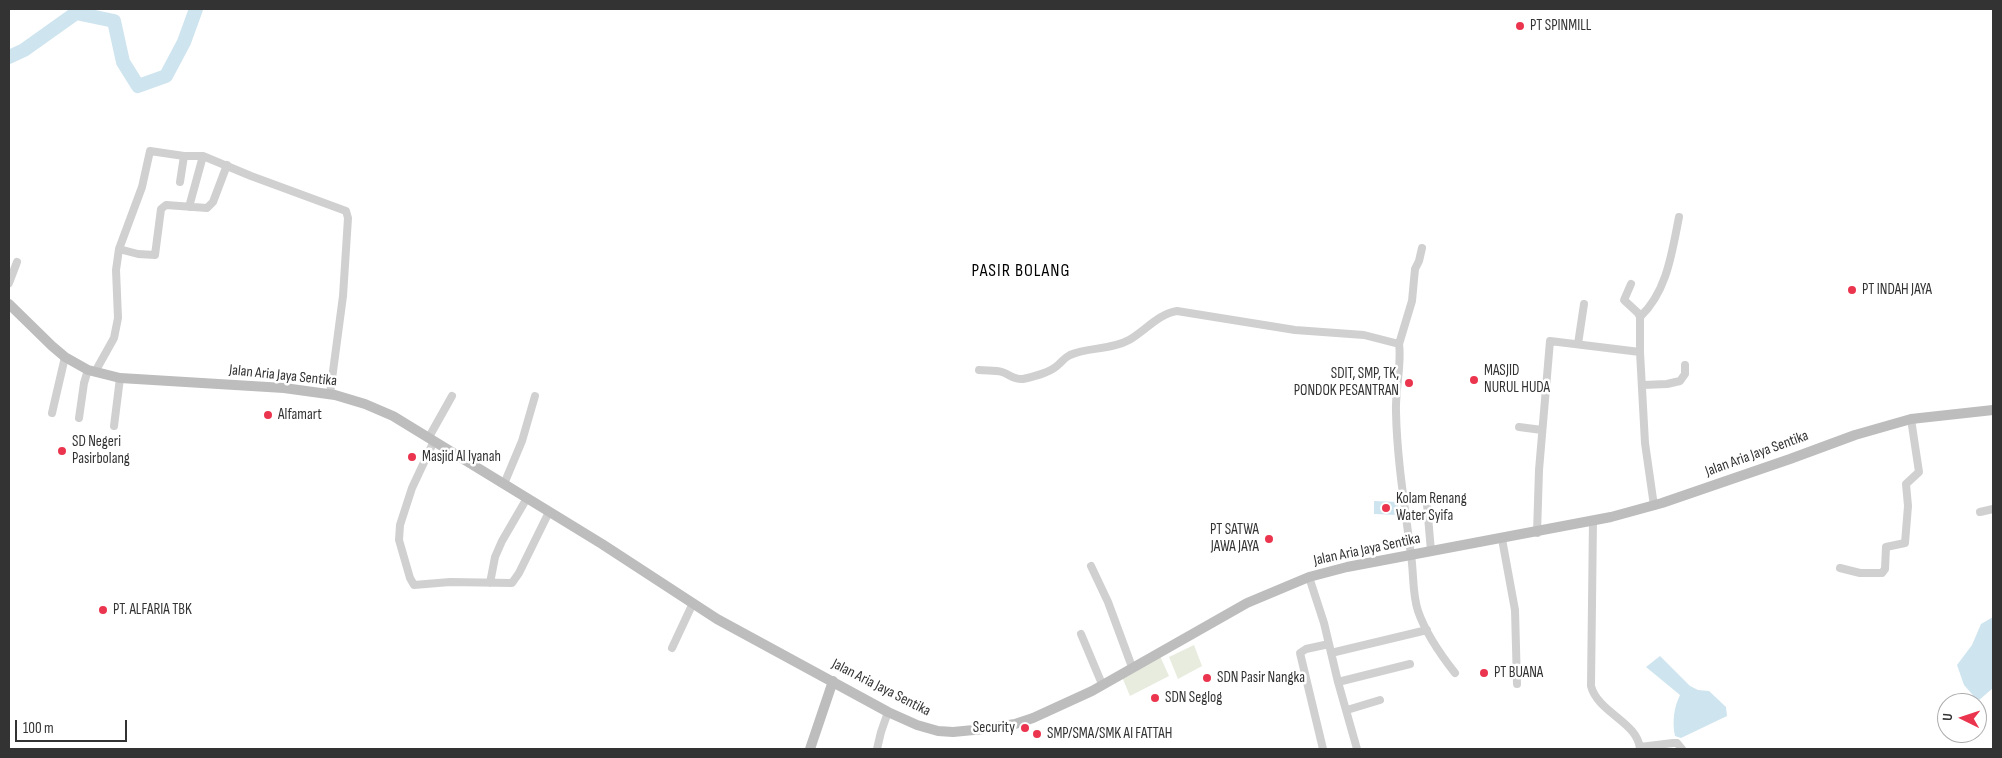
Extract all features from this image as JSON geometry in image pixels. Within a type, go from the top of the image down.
[{"type":"street","points":[[79,418],[83,388],[91,371],[114,338],[118,318],[116,270],[119,250],[142,187],[150,151],[184,156],[203,156],[346,211],[348,218],[343,296],[330,394]]},
{"type":"street","points":[[180,182],[184,156]]},
{"type":"street","points":[[189,207],[203,156]]},
{"type":"street","points":[[119,250],[155,255],[162,209],[166,206],[207,208],[213,202],[227,165]]},
{"type":"street","points":[[1640,318],[1649,307],[1666,277],[1680,217]]},
{"type":"street","points":[[1422,248],[1415,269],[1412,301],[1399,344],[1396,420],[1403,505],[1418,611],[1440,653],[1455,673]]},
{"type":"street","points":[[9,283],[16,262]]},
{"type":"street","points":[[1631,284],[1624,300],[1638,313],[1640,318],[1645,443],[1654,506]]},
{"type":"street","name":"Jalan Aria Jaya Sentika","points":[[9,304],[65,357],[91,371],[120,378],[284,388],[330,394],[365,404],[393,416],[717,619],[917,726],[953,732],[1016,724],[1063,705],[1247,603],[1309,577],[1347,567],[1502,539],[1654,506],[1855,435],[1912,419],[1993,410]]},
{"type":"street","points":[[1578,344],[1584,304]]},
{"type":"street","points":[[979,370],[1001,372],[1021,380],[1051,369],[1058,365],[1062,359],[1071,355],[1110,347],[1127,341],[1152,322],[1170,312],[1177,311],[1295,330],[1364,335],[1399,344]]},
{"type":"street","points":[[1537,532],[1542,430],[1550,341],[1640,352]]},
{"type":"street","points":[[52,413],[65,357]]},
{"type":"street","points":[[1643,385],[1667,384],[1680,381],[1684,374],[1685,365]]},
{"type":"street","points":[[114,426],[120,378]]},
{"type":"street","points":[[452,396],[412,488],[400,525],[399,540],[410,578],[414,585],[450,582],[509,583],[515,580],[549,512]]},
{"type":"street","points":[[504,484],[522,441],[535,396]]},
{"type":"street","points":[[1840,568],[1860,572],[1882,573],[1886,547],[1905,543],[1908,506],[1906,484],[1919,472],[1912,419]]},
{"type":"street","points":[[1519,427],[1542,430]]},
{"type":"street","points":[[490,583],[495,557],[526,498]]},
{"type":"street","points":[[1427,505],[1431,551]]},
{"type":"street","points":[[1980,512],[1993,509]]},
{"type":"street","points":[[1594,520],[1591,686],[1593,694],[1618,720],[1634,731],[1639,740],[1640,748],[1673,743],[1682,749]]},
{"type":"street","points":[[1502,539],[1515,610],[1517,684]]},
{"type":"street","points":[[1091,566],[1108,602],[1132,666]]},
{"type":"street","points":[[1309,577],[1332,653],[1338,682],[1357,749]]},
{"type":"street","points":[[672,648],[693,603]]},
{"type":"street","points":[[1332,653],[1427,630]]},
{"type":"street","points":[[1081,634],[1102,684]]},
{"type":"street","points":[[1323,749],[1300,653],[1306,649],[1329,644]]},
{"type":"street","points":[[1338,682],[1410,664]]},
{"type":"street","points":[[810,749],[833,682]]},
{"type":"street","points":[[1347,710],[1380,700]]},
{"type":"street","points":[[876,749],[888,712]]},
{"type":"shaded area","points":[[1194,645],[1202,666],[1178,679],[1169,657]]},
{"type":"shaded area","points":[[1160,656],[1169,676],[1130,696],[1122,677]]},
{"type":"water","name":"Kolam Renang Water Syifa","points":[[1374,501],[1399,502],[1397,515],[1374,514]]},
{"type":"water","points":[[1993,617],[1993,688],[1987,693],[1971,693],[1964,685],[1957,665],[1972,645],[1981,624]]},
{"type":"water","points":[[1660,656],[1690,686],[1698,690],[1709,691],[1726,707],[1727,716],[1681,738],[1675,736],[1674,715],[1680,695],[1646,667]]},
{"type":"waterway","points":[[9,57],[24,50],[76,13],[114,21],[123,62],[138,86],[166,76],[184,42],[196,9]]},
{"type":"place","name":"PT SPINMILL","points":[[1520,26]]},
{"type":"place","name":"PT INDAH JAYA","points":[[1852,290]]},
{"type":"place","name":"MASJID NURUL HUDA","points":[[1474,380]]},
{"type":"place","name":"SDIT, SMP, TK, PONDOK PESANTRAN","points":[[1409,383]]},
{"type":"place","name":"Alfamart","points":[[268,415]]},
{"type":"place","name":"SD Negeri Pasirbolang","points":[[62,451]]},
{"type":"place","name":"Masjid Al Iyanah","points":[[412,457]]},
{"type":"place","name":"Kolam Renang Water Syifa","points":[[1386,508]]},
{"type":"place","name":"PT SATWA JAWA JAYA","points":[[1269,539]]},
{"type":"place","name":"PT. ALFARIA TBK","points":[[103,610]]},
{"type":"place","name":"PT BUANA","points":[[1484,673]]},
{"type":"place","name":"SDN Pasir Nangka","points":[[1207,678]]},
{"type":"place","name":"SDN Seglog","points":[[1155,698]]},
{"type":"place","name":"Security","points":[[1025,728]]},
{"type":"place","name":"SMP/SMA/SMK Al FATTAH","points":[[1037,734]]},
{"type":"district","name":"PASIR BOLANG","points":[[1021,271]]}]
